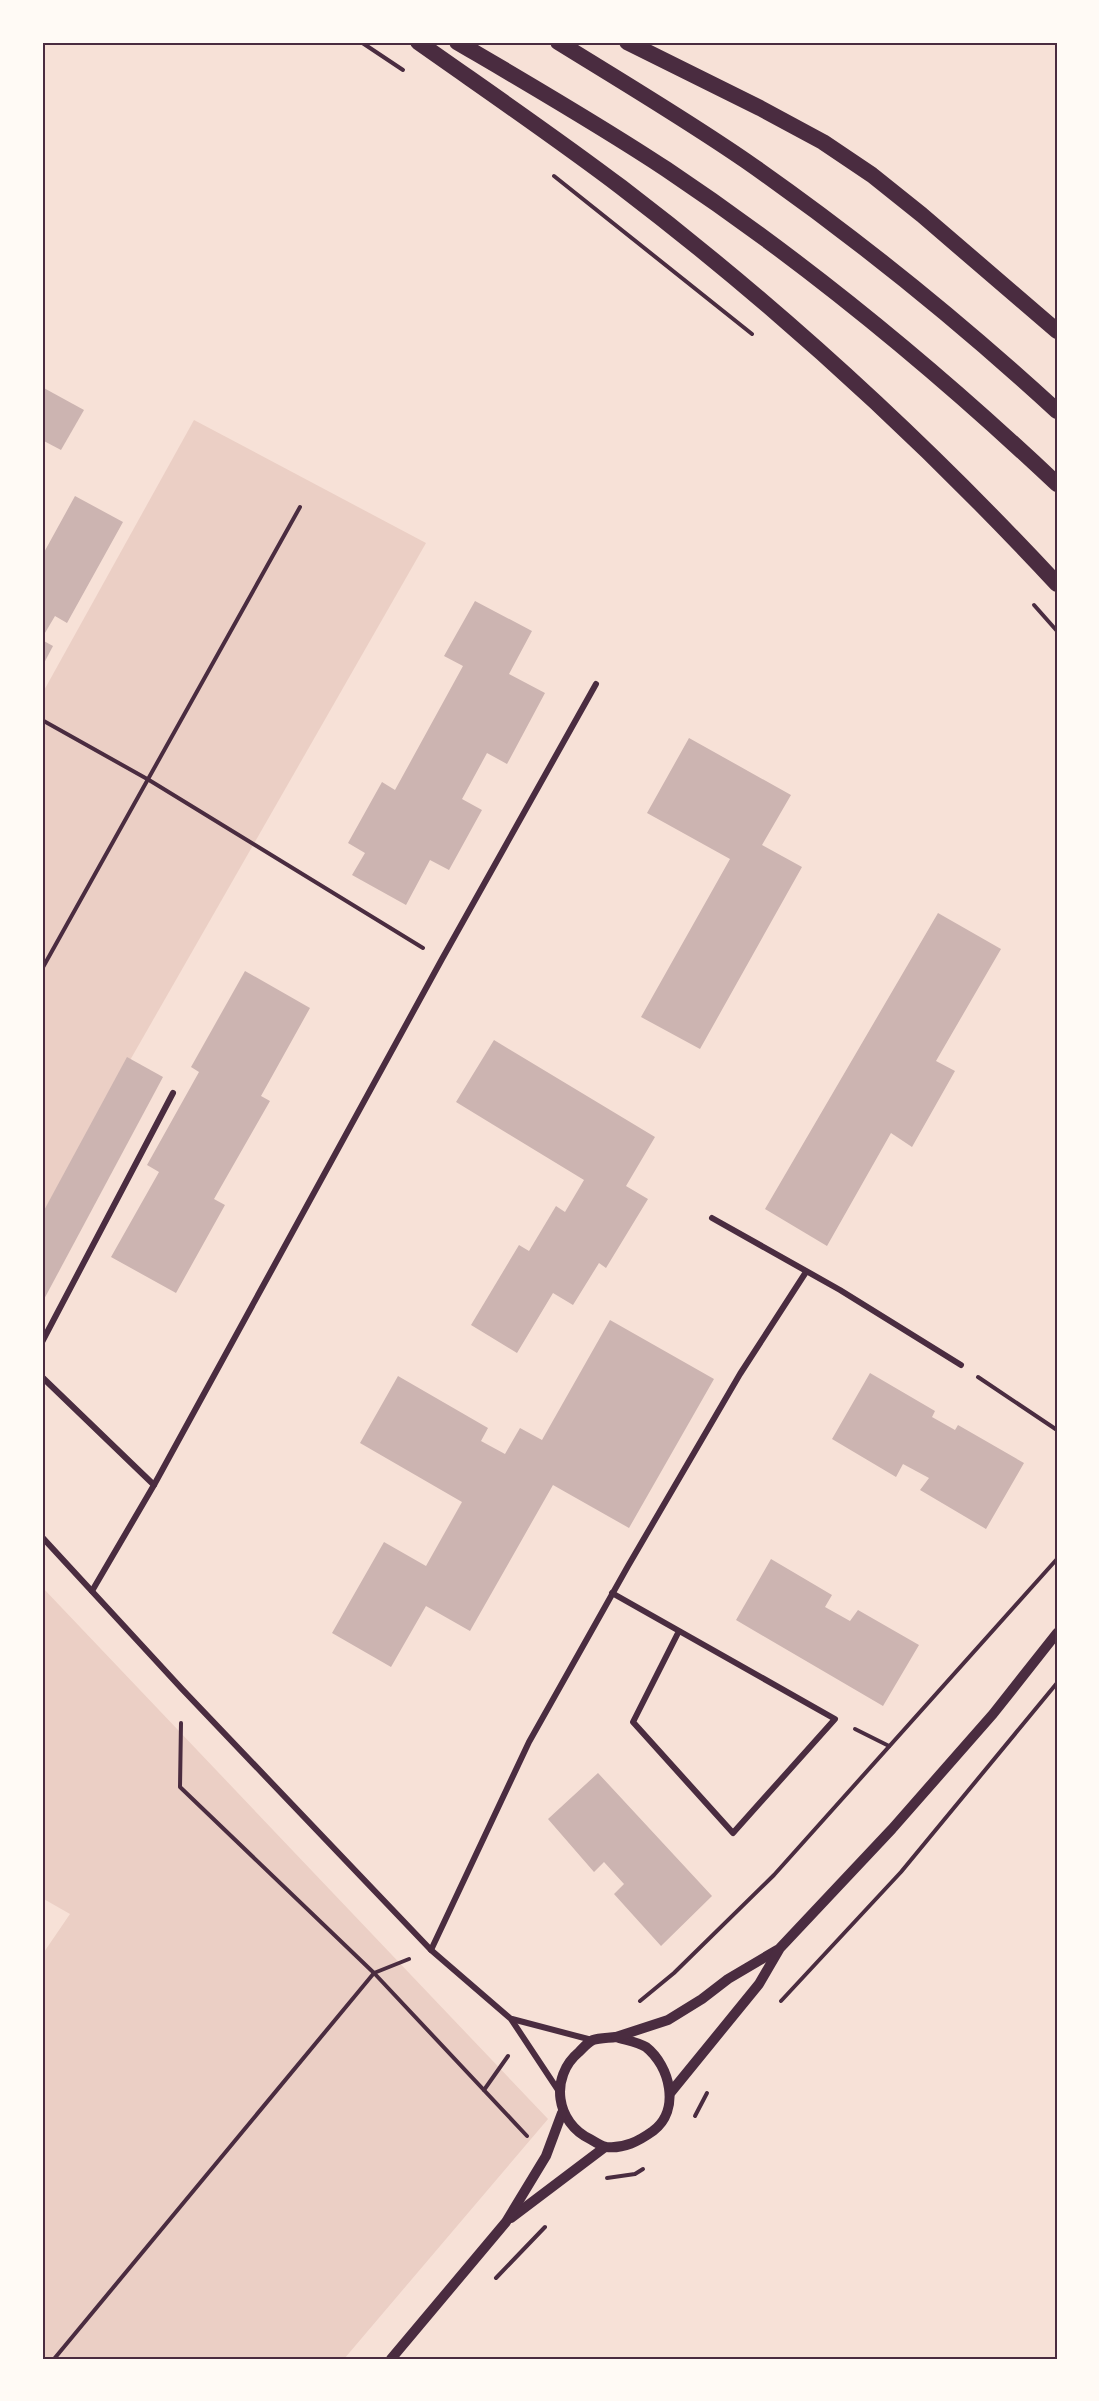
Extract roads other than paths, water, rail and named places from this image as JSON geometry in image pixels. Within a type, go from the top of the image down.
[{"type":"highway","points":[[418,42],[622,188],[769,309],[859,387],[927,451],[1057,584]]},
{"type":"highway","points":[[457,42],[639,152],[753,230],[869,319],[927,367],[999,429],[1057,484]]},
{"type":"highway","points":[[558,42],[679,116],[818,212],[954,320],[1057,411]]},
{"type":"highway","points":[[627,42],[823,141],[872,175],[922,215],[1057,331]]},
{"type":"street","points":[[92,1591],[154,1485],[442,959],[596,684]]},
{"type":"street","points":[[42,1342],[173,1093]]},
{"type":"street","points":[[712,1218],[840,1290],[961,1365]]},
{"type":"street","points":[[431,1950],[529,1743],[612,1593],[740,1374],[806,1272]]},
{"type":"street","points":[[42,1377],[154,1485]]},
{"type":"street","points":[[42,1537],[182,1689],[431,1950],[511,2019],[559,2091]]},
{"type":"street","points":[[612,1593],[835,1719],[732,1833],[633,1722],[679,1631]]},
{"type":"street","points":[[506,2222],[605,2147],[636,2143],[657,2128],[667,2111],[671,2092],[759,1984],[780,1948],[900,1820],[993,1714],[1057,1633]]},
{"type":"street","points":[[511,2019],[592,2040],[616,2037],[668,2020],[702,1999],[728,1979],[780,1948]]},
{"type":"street","points":[[616,2037],[644,2046],[660,2061],[671,2092]]},
{"type":"street","points":[[391,2359],[506,2222],[546,2156],[562,2113],[559,2091],[564,2072],[574,2056],[592,2040]]},
{"type":"street","points":[[562,2113],[580,2135],[605,2147]]}]
